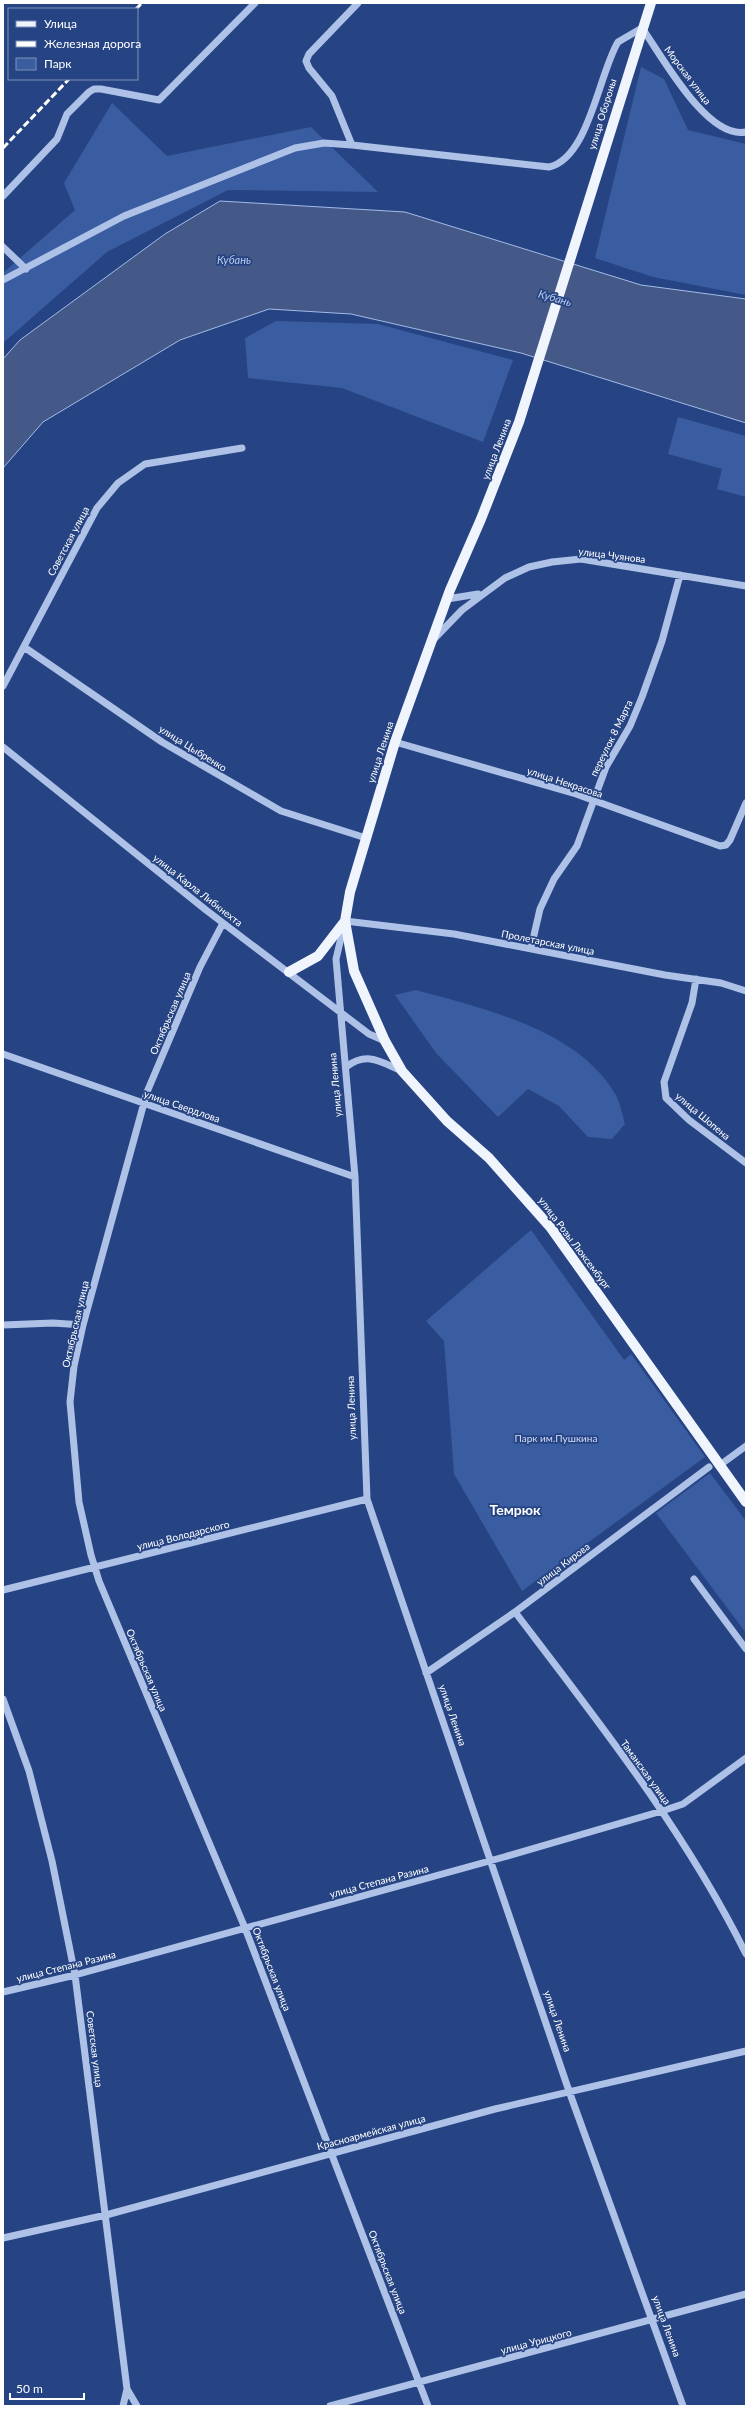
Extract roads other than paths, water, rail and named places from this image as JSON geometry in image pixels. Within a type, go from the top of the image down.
[{"type":"main road","name":"улица Обороны","points":[[530,389],[651,3]]},
{"type":"main road","name":"улица Ленина","points":[[345,920],[350,892],[395,742],[446,599],[481,520],[530,389]]},
{"type":"main road","points":[[289,972],[318,956],[345,920]]},
{"type":"main road","name":"улица Розы Люксембург","points":[[345,920],[354,971],[385,1041],[402,1071],[447,1121],[489,1158],[551,1228],[746,1502]]},
{"type":"street","points":[[3,196],[58,139],[64,120],[89,92],[94,89],[101,89],[159,100],[255,3]]},
{"type":"street","points":[[352,145],[332,96],[306,61],[309,54],[358,3]]},
{"type":"street","points":[[3,280],[26,269],[79,238],[124,216],[244,166],[295,148],[324,143],[549,166],[560,164],[568,157],[591,115],[618,42],[642,28]]},
{"type":"street","name":"Морская улица","points":[[642,28],[692,100],[711,120],[727,130],[746,132]]},
{"type":"street","points":[[3,247],[26,269]]},
{"type":"street","name":"Советская улица","points":[[3,686],[97,508],[118,483],[145,464],[242,448]]},
{"type":"street","name":"улица Чуянова","points":[[430,643],[462,610],[482,593],[505,578],[529,567],[552,562],[581,559],[746,586]]},
{"type":"street","name":"переулок 8 Марта","points":[[531,948],[540,908],[554,879],[577,846],[606,767],[630,726],[642,697],[662,641],[680,575]]},
{"type":"street","name":"улица Чуянова","points":[[446,599],[466,598],[482,593]]},
{"type":"street","name":"улица Цыбренко","points":[[24,647],[162,742],[254,796],[281,811],[304,820],[366,838]]},
{"type":"street","name":"улица Некрасова","points":[[395,742],[576,794],[593,802],[720,846],[726,845],[746,803]]},
{"type":"street","name":"улица Карла Либкнехта","points":[[3,747],[223,923],[340,1010],[369,1034],[385,1041]]},
{"type":"street","name":"Пролетарская улица","points":[[345,920],[454,934],[531,948],[665,976],[721,983],[746,991]]},
{"type":"street","name":"улица Ленина","points":[[345,920],[336,959],[355,1177],[367,1499],[569,2091],[683,2406]]},
{"type":"street","name":"Октябрьская улица","points":[[223,923],[199,970],[144,1103],[83,1325],[74,1366],[70,1402],[79,1502],[95,1568],[245,1928],[428,2406]]},
{"type":"street","name":"улица Шопена","points":[[696,979],[692,1003],[664,1082],[666,1098],[689,1120],[746,1163]]},
{"type":"street","name":"улица Свердлова","points":[[3,1054],[355,1177]]},
{"type":"street","points":[[346,1067],[355,1060],[365,1058],[377,1060],[402,1071]]},
{"type":"street","points":[[3,1325],[53,1323],[83,1325]]},
{"type":"street","points":[[720,1465],[746,1446]]},
{"type":"street","name":"улица Кирова","points":[[426,1673],[515,1612],[709,1467]]},
{"type":"street","name":"улица Володарского","points":[[3,1590],[367,1499]]},
{"type":"street","points":[[694,1579],[746,1649]]},
{"type":"street","name":"Таманская улица","points":[[515,1612],[662,1811],[746,1954]]},
{"type":"street","name":"Советская улица","points":[[3,1699],[29,1771],[52,1861],[75,1975],[127,2389],[137,2406]]},
{"type":"street","name":"улица Степана Разина","points":[[3,1992],[75,1975],[491,1861],[662,1811],[682,1804],[746,1758]]},
{"type":"street","name":"Красноармейская улица","points":[[3,2238],[106,2215],[332,2153],[569,2091],[746,2051]]},
{"type":"street","name":"улица Урицкого","points":[[330,2406],[746,2294]]},
{"type":"street","points":[[123,2406],[127,2389]]},
{"type":"water","name":"Кубань","points":[[220,201],[405,212],[641,285],[746,299],[746,423],[521,353],[351,314],[269,309],[180,340],[43,422],[3,468],[3,359],[20,340],[165,234]]},
{"type":"railway","points":[[137,8],[142,3]]},
{"type":"railway","points":[[3,148],[68,80]]},
{"type":"district","name":"Темрюк","points":[[515,1510]]},
{"type":"park label","name":"Парк им.Пушкина","points":[[556,1438]]}]
